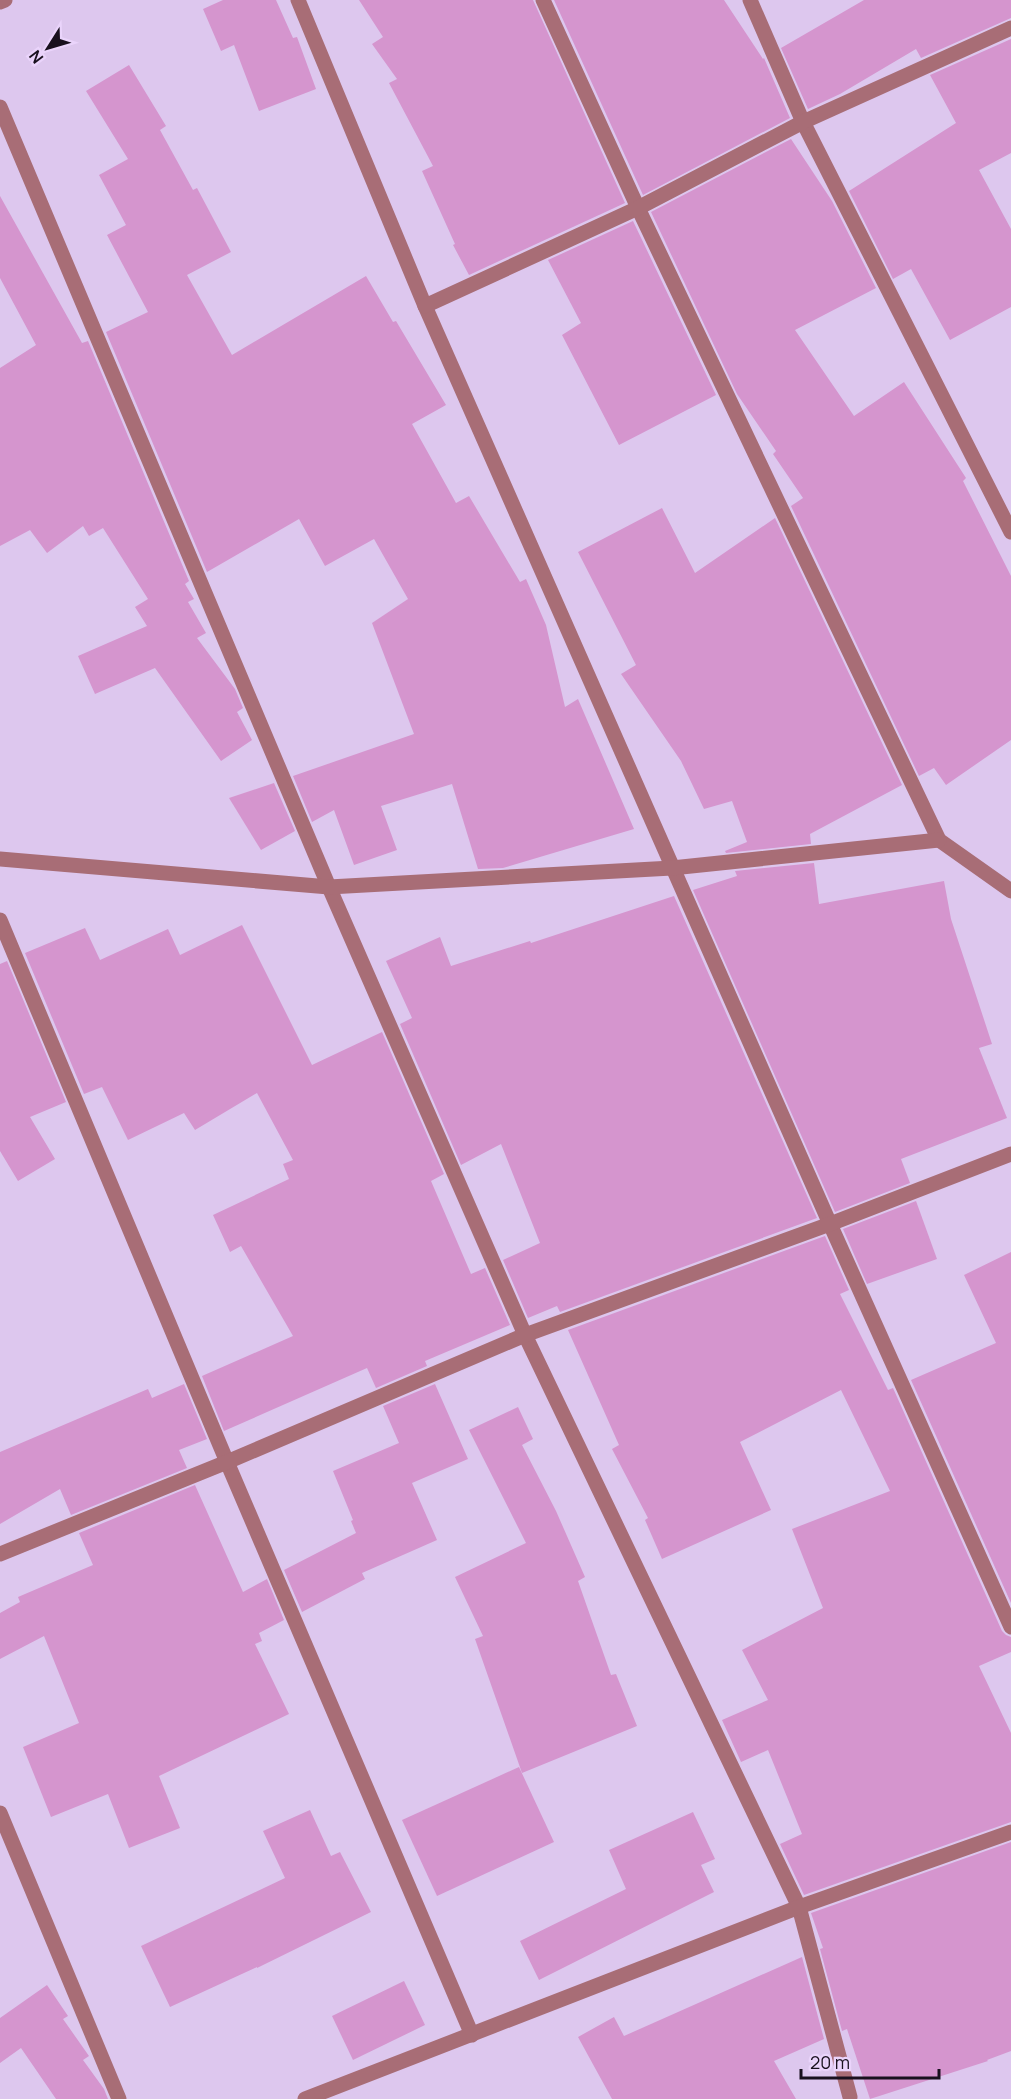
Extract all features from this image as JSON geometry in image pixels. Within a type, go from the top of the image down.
[{"type":"street","points":[[0,2],[5,0]]},
{"type":"street","points":[[298,0],[425,306],[672,868],[1011,1627]]},
{"type":"street","points":[[543,0],[638,208],[939,840],[1011,891]]},
{"type":"street","points":[[750,0],[803,122],[1011,532]]},
{"type":"street","points":[[425,306],[638,208],[803,122],[1011,28]]},
{"type":"street","points":[[0,107],[329,887],[525,1335],[799,1907],[850,2097]]},
{"type":"street","points":[[0,859],[329,887],[672,868],[939,840]]},
{"type":"street","points":[[0,920],[227,1462],[472,2035]]},
{"type":"street","points":[[0,1554],[227,1462],[525,1335],[830,1224],[1011,1154]]},
{"type":"street","points":[[0,1813],[119,2099]]},
{"type":"street","points":[[305,2099],[799,1907],[1011,1832]]},
{"type":"building","points":[[223,0],[276,0],[293,38],[297,37],[316,89],[259,111],[234,45],[221,51],[203,9]]},
{"type":"building","points":[[359,0],[533,0],[625,203],[469,275],[453,245],[455,244],[422,171],[433,166],[389,83],[397,79],[372,44],[383,37]]},
{"type":"building","points":[[554,0],[724,0],[764,58],[790,118],[643,195]]},
{"type":"building","points":[[864,0],[1011,0],[1011,18],[921,58],[916,49],[840,94],[808,109],[781,48]]},
{"type":"building","points":[[1011,39],[1011,153],[979,170],[1011,229],[1011,307],[950,340],[911,269],[893,279],[849,191],[956,123],[930,75]]},
{"type":"building","points":[[129,65],[166,126],[160,130],[193,190],[197,188],[231,252],[187,275],[232,355],[366,276],[393,322],[396,321],[446,405],[412,424],[456,503],[469,496],[520,582],[526,579],[546,625],[565,707],[578,699],[634,829],[503,868],[478,869],[452,784],[381,806],[397,850],[354,865],[334,810],[312,822],[293,776],[414,734],[372,623],[408,599],[374,539],[325,566],[299,519],[207,572],[106,332],[148,312],[107,235],[126,225],[99,175],[128,159],[86,91]]},
{"type":"building","points":[[791,139],[832,201],[876,288],[795,330],[854,416],[904,382],[966,478],[963,481],[1011,576],[1011,740],[946,785],[934,768],[919,776],[791,506],[803,498],[773,454],[776,451],[737,394],[651,212]]},
{"type":"building","points":[[0,196],[82,343],[88,341],[189,581],[185,584],[194,599],[188,602],[206,633],[197,638],[235,689],[243,708],[237,712],[252,740],[221,761],[155,668],[95,694],[78,656],[147,626],[135,607],[148,599],[103,528],[89,536],[83,526],[47,553],[30,530],[0,546],[0,368],[36,345],[0,278]]},
{"type":"building","points":[[633,221],[716,395],[619,445],[562,335],[581,323],[548,260]]},
{"type":"building","points":[[662,508],[695,573],[775,518],[902,785],[810,834],[811,844],[726,853],[725,851],[747,842],[732,801],[704,809],[681,761],[621,674],[636,665],[578,552]]},
{"type":"building","points":[[274,783],[295,831],[261,850],[229,798]]},
{"type":"building","points":[[814,863],[819,904],[944,881],[951,919],[992,1044],[979,1048],[1007,1118],[901,1159],[910,1183],[835,1212],[693,890],[737,876],[735,871]]},
{"type":"building","points":[[674,896],[817,1218],[560,1312],[557,1306],[528,1318],[503,1260],[540,1243],[501,1144],[461,1165],[400,1024],[412,1018],[386,961],[440,937],[451,966],[530,941],[531,943]]},
{"type":"building","points":[[242,925],[312,1065],[382,1032],[444,1174],[431,1181],[471,1274],[485,1268],[510,1325],[425,1361],[427,1366],[376,1388],[367,1368],[224,1431],[202,1376],[293,1336],[241,1246],[230,1252],[213,1215],[289,1179],[283,1164],[293,1160],[257,1093],[195,1130],[184,1113],[128,1140],[102,1087],[84,1094],[25,953],[85,928],[100,960],[168,929],[180,955]]},
{"type":"building","points":[[7,961],[66,1102],[30,1117],[55,1159],[18,1181],[0,1151],[0,964]]},
{"type":"building","points":[[916,1201],[937,1259],[867,1284],[843,1229]]},
{"type":"building","points":[[825,1236],[849,1290],[840,1294],[888,1390],[893,1388],[1002,1631],[1011,1637],[1011,1652],[979,1666],[1011,1733],[1011,1822],[804,1895],[780,1844],[802,1834],[768,1750],[741,1762],[722,1720],[768,1700],[742,1650],[823,1608],[792,1529],[890,1491],[841,1390],[740,1442],[771,1510],[662,1559],[645,1520],[648,1518],[612,1449],[619,1445],[568,1330]]},
{"type":"building","points":[[1011,1252],[1011,1603],[911,1380],[996,1343],[964,1275]]},
{"type":"building","points":[[184,1384],[207,1439],[179,1450],[187,1468],[71,1515],[60,1489],[0,1524],[0,1452],[148,1389],[152,1398]]},
{"type":"building","points":[[435,1384],[468,1459],[412,1483],[437,1540],[362,1573],[365,1579],[302,1612],[284,1570],[356,1533],[333,1471],[399,1443],[383,1406]]},
{"type":"building","points":[[518,1407],[533,1439],[522,1445],[556,1511],[585,1577],[578,1581],[611,1675],[616,1674],[637,1726],[522,1773],[475,1639],[483,1636],[455,1577],[526,1543],[469,1430]]},
{"type":"building","points":[[195,1485],[243,1592],[267,1579],[284,1620],[259,1633],[262,1641],[255,1644],[289,1714],[159,1776],[180,1828],[129,1848],[108,1794],[51,1817],[23,1747],[79,1723],[44,1636],[0,1659],[0,1613],[20,1602],[18,1597],[93,1565],[79,1533]]},
{"type":"building","points":[[519,1767],[554,1842],[437,1896],[402,1820]]},
{"type":"building","points":[[310,1810],[331,1856],[340,1852],[371,1912],[257,1968],[170,2007],[141,1946],[285,1878],[263,1831]]},
{"type":"building","points":[[693,1812],[715,1859],[701,1865],[714,1892],[539,1980],[520,1941],[626,1889],[609,1850]]},
{"type":"building","points":[[1011,1842],[1011,2051],[988,2061],[870,2099],[847,2029],[842,2031],[820,1949],[823,1948],[811,1913]]},
{"type":"building","points":[[802,1957],[824,2039],[774,2061],[796,2099],[612,2099],[578,2037],[614,2017],[624,2036]]},
{"type":"building","points":[[404,1981],[425,2025],[353,2060],[332,2016]]},
{"type":"building","points":[[47,1985],[68,2016],[63,2019],[89,2056],[83,2060],[104,2089],[108,2099],[56,2099],[21,2048],[0,2063],[0,2018]]}]
